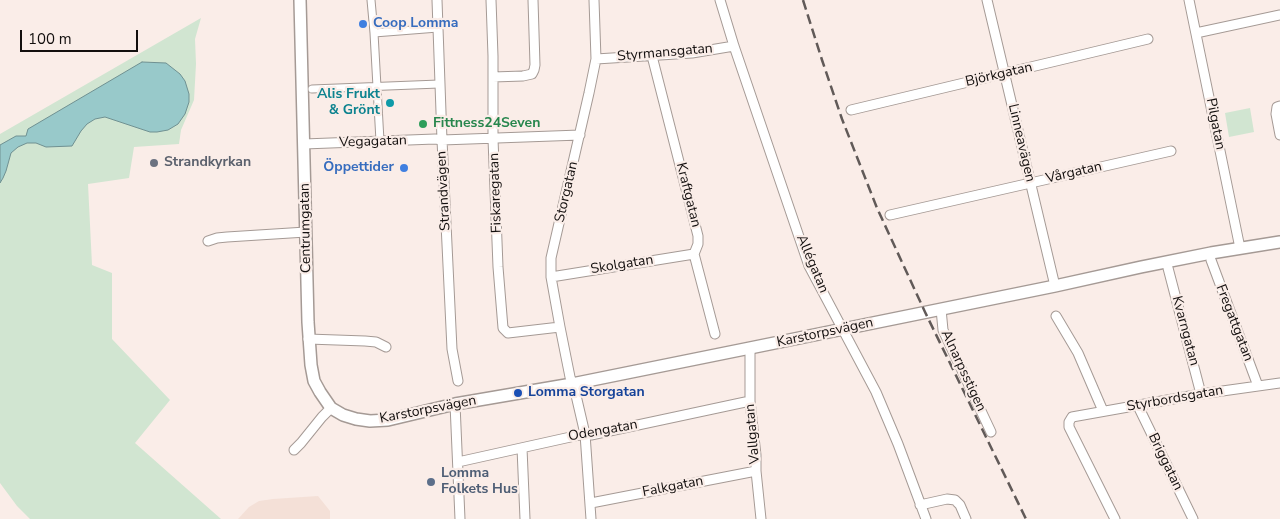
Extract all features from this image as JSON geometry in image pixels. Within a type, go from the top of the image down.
[{"type":"street","name":"Centrumgatan","points":[[300,0],[308,339],[310,365],[314,381],[331,408]]},
{"type":"street","points":[[371,0],[380,142]]},
{"type":"street","name":"Strandvägen","points":[[437,0],[452,349],[458,380]]},
{"type":"street","name":"Fiskaregatan","points":[[491,0],[498,267],[503,328],[508,332],[560,327]]},
{"type":"street","points":[[493,77],[532,74],[535,64],[533,0]]},
{"type":"street","name":"Storgatan","points":[[591,519],[585,434],[570,377],[560,327],[551,277],[551,258],[596,59],[594,0]]},
{"type":"street","name":"Allégatan","points":[[720,0],[809,266],[876,392],[926,519]]},
{"type":"street","name":"Linneavägen","points":[[987,0],[1055,286]]},
{"type":"street","name":"Pilgatan","points":[[1189,0],[1240,248]]},
{"type":"street","points":[[1196,33],[1280,15]]},
{"type":"street","points":[[374,33],[438,28]]},
{"type":"street","name":"Björkgatan","points":[[851,110],[1148,39]]},
{"type":"street","name":"Styrmansgatan","points":[[596,59],[692,53],[734,46]]},
{"type":"street","name":"Kraftgatan","points":[[652,56],[698,236],[698,244],[694,254],[715,334]]},
{"type":"street","points":[[312,89],[440,84]]},
{"type":"street","points":[[1280,106],[1277,107],[1276,114],[1280,135]]},
{"type":"street","name":"Vegagatan","points":[[304,144],[580,136]]},
{"type":"street","name":"Vårgatan","points":[[890,214],[1171,151]]},
{"type":"street","points":[[208,241],[227,237],[306,232]]},
{"type":"street","name":"Karstorpsvägen","points":[[331,408],[343,415],[356,419],[370,421],[388,420],[455,404],[572,384],[843,330],[1149,265],[1280,242]]},
{"type":"street","name":"Skolgatan","points":[[551,277],[694,254]]},
{"type":"street","name":"Fregattgatan","points":[[1210,260],[1258,386]]},
{"type":"street","name":"Kvarngatan","points":[[1168,268],[1201,394]]},
{"type":"street","name":"Alnarpsstigen","points":[[941,309],[943,330],[992,432]]},
{"type":"street","points":[[1056,316],[1078,353],[1103,411]]},
{"type":"street","points":[[308,339],[366,340],[386,346]]},
{"type":"street","name":"Vallgatan","points":[[750,348],[750,402],[761,519]]},
{"type":"street","name":"Styrbordsgatan","points":[[1115,519],[1069,427],[1070,418],[1075,415],[1201,394],[1280,383]]},
{"type":"street","name":"Odengatan","points":[[458,462],[585,434],[592,435],[750,402]]},
{"type":"street","points":[[455,404],[460,519]]},
{"type":"street","name":"Briggatan","points":[[1138,406],[1193,519]]},
{"type":"street","points":[[294,450],[331,408]]},
{"type":"street","points":[[522,448],[525,519]]},
{"type":"street","name":"Falkgatan","points":[[591,504],[756,471]]},
{"type":"street","points":[[920,505],[947,499],[955,500],[960,505],[966,519]]},
{"type":"shaded area","points":[[318,496],[330,511],[330,519],[238,519],[249,507],[259,501]]},
{"type":"green space","points":[[201,18],[195,39],[194,100],[181,130],[179,144],[134,147],[129,178],[88,184],[92,265],[112,273],[112,339],[170,400],[135,443],[221,519],[30,519],[17,506],[0,483],[0,134]]},
{"type":"green space","points":[[1250,108],[1254,132],[1229,137],[1225,113]]},
{"type":"water","points":[[142,62],[166,63],[180,74],[185,81],[189,102],[185,114],[178,124],[168,130],[150,132],[105,117],[95,119],[81,131],[72,146],[46,147],[36,143],[27,143],[18,147],[11,153],[6,171],[0,183],[0,145],[16,136],[26,136],[28,129]]},
{"type":"railway","points":[[803,0],[842,119],[877,208],[925,312],[1026,519]]},
{"type":"place","name":"Coop Lomma","points":[[363,24]]},
{"type":"place","name":"Alis Frukt & Grönt","points":[[390,103]]},
{"type":"place","name":"Fittness24Seven","points":[[423,124]]},
{"type":"place","name":"Strandkyrkan","points":[[154,163]]},
{"type":"place","name":"Öppettider","points":[[404,168]]},
{"type":"place","name":"Lomma Storgatan","points":[[518,393]]},
{"type":"place","name":"Lomma Folkets Hus","points":[[431,482]]}]
